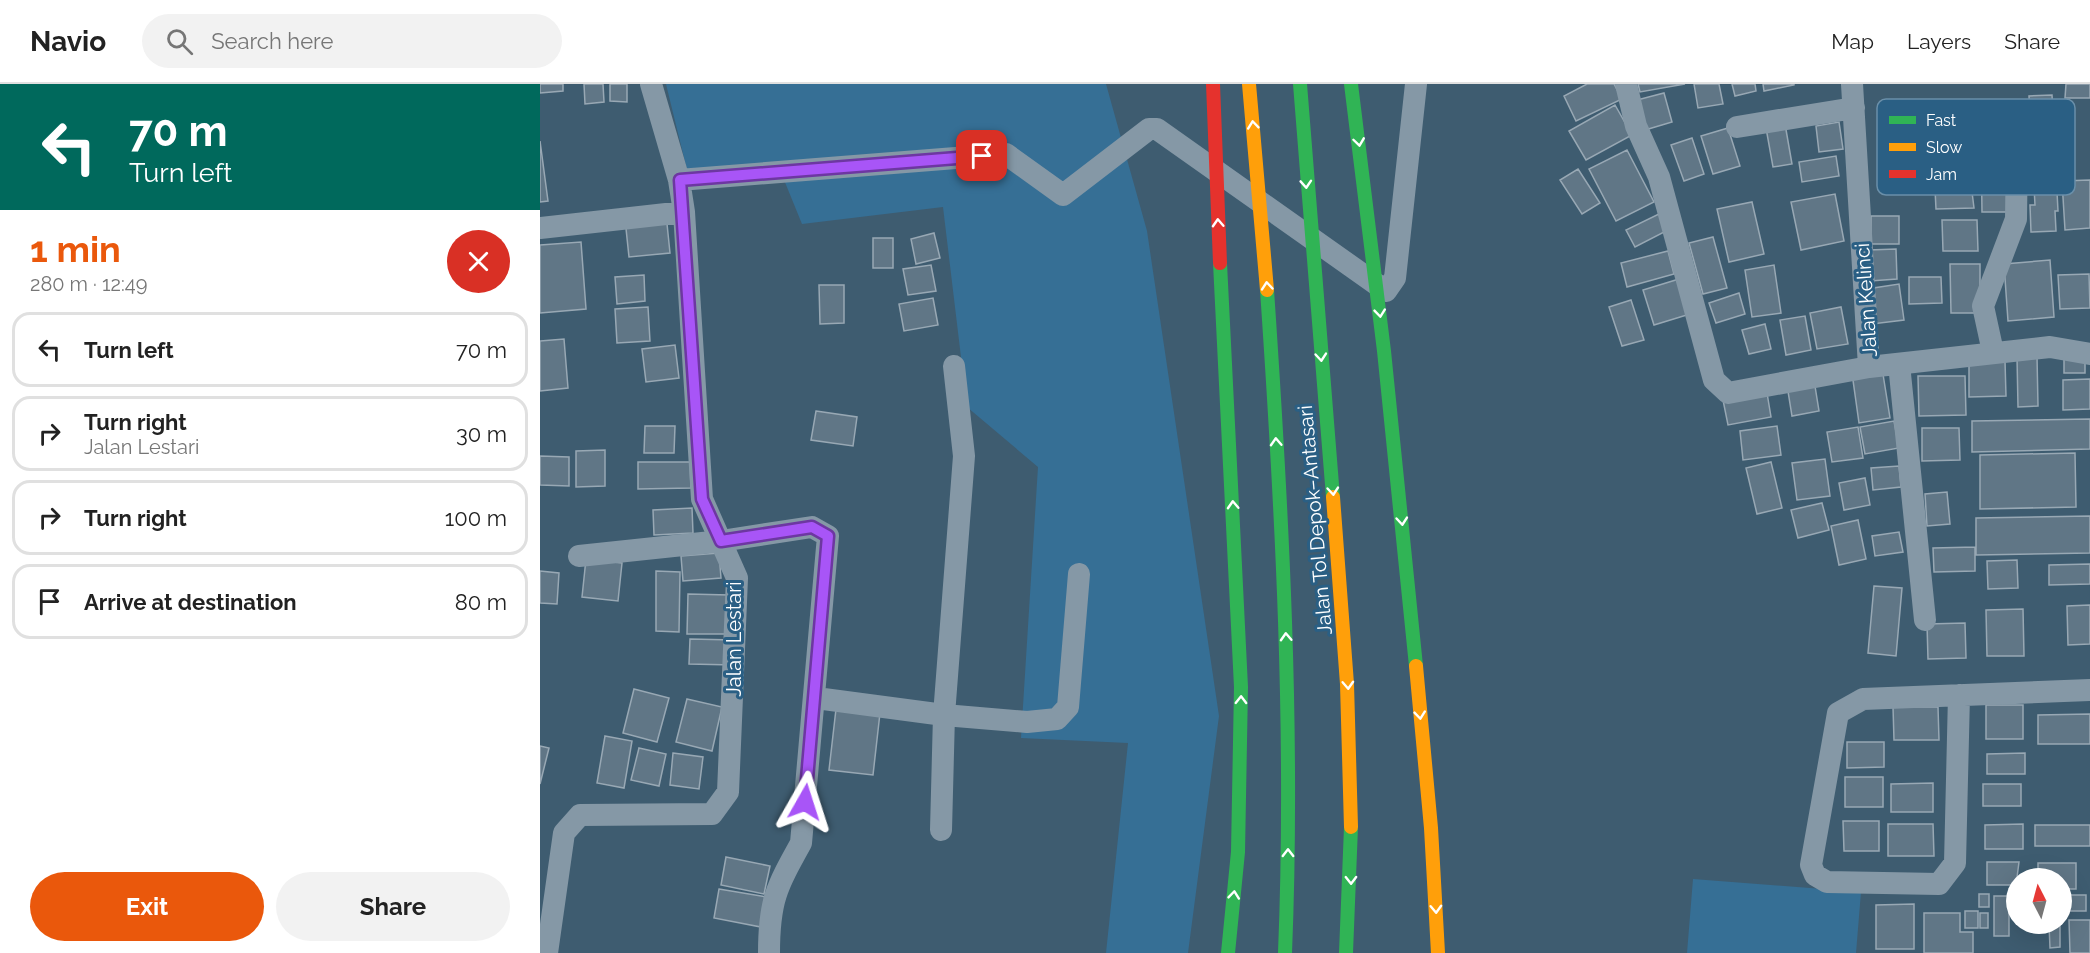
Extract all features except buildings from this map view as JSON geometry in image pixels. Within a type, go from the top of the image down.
[{"type":"highway","points":[[1213,84],[1213,129],[1241,687],[1238,852],[1228,953]]},
{"type":"highway","name":"Jalan Tol Depok–Antasari","points":[[1249,84],[1272,344],[1288,688],[1288,898],[1285,953]]},
{"type":"highway","name":"Jalan Tol Depok–Antasari","points":[[1300,84],[1308,215],[1349,686],[1351,892],[1346,953]]},
{"type":"highway","points":[[1351,84],[1374,254],[1394,442],[1435,864],[1438,953]]},
{"type":"street","name":"Jalan Lestari","points":[[547,953],[564,833],[580,815],[712,814],[728,792],[735,688],[737,578],[702,499],[684,212],[680,180],[651,84]]},
{"type":"street","points":[[680,180],[1006,154],[1063,195],[1139,136],[1149,129],[1156,129],[1386,291],[1395,278],[1416,84]]},
{"type":"street","points":[[1626,84],[1636,126],[1659,177],[1714,380],[1720,388],[1728,393],[1869,367]]},
{"type":"street","name":"Jalan Kelinci","points":[[1852,84],[1869,367],[2050,347],[2090,354]]},
{"type":"street","points":[[1737,127],[1854,108]]},
{"type":"street","points":[[1993,352],[1983,306],[2016,219],[2016,195]]},
{"type":"street","points":[[540,228],[684,212]]},
{"type":"street","points":[[1899,364],[1925,620]]},
{"type":"street","points":[[941,830],[944,715],[964,456],[954,366]]},
{"type":"street","points":[[579,556],[721,541],[812,527],[828,536],[816,698],[801,843],[776,888],[769,921],[769,953]]},
{"type":"street","points":[[816,698],[944,715],[1027,723],[1057,719],[1068,707],[1079,574]]},
{"type":"street","points":[[1959,695],[1955,863],[1939,884],[1827,882],[1815,875],[1811,865],[1838,713],[1863,699],[1959,695],[2090,690]]},
{"type":"shaded area","points":[[666,84],[1106,84],[1147,231],[1219,716],[1188,953],[1106,953],[1128,743],[1021,738],[1038,467],[967,407],[943,207],[802,224],[780,170],[687,170]]},
{"type":"shaded area","points":[[1693,879],[1861,892],[1856,953],[1687,953]]},
{"type":"traffic: fast","points":[[1300,84],[1333,497]]},
{"type":"traffic: fast","points":[[1351,84],[1384,351],[1416,666]]},
{"type":"traffic: fast","points":[[1220,263],[1241,687],[1238,852],[1228,953]]},
{"type":"traffic: fast","points":[[1267,290],[1285,621],[1288,787],[1285,953]]},
{"type":"traffic: fast","points":[[1346,953],[1351,827]]},
{"type":"traffic: slow","points":[[1249,84],[1267,290]]},
{"type":"traffic: slow","points":[[1333,497],[1347,684],[1351,827]]},
{"type":"traffic: slow","points":[[1416,666],[1431,828],[1438,953]]},
{"type":"traffic: jam","points":[[1213,84],[1220,263]]},
{"type":"route","points":[[805,802],[816,698],[828,536],[812,527],[721,541],[702,499],[680,180],[982,156]]}]
